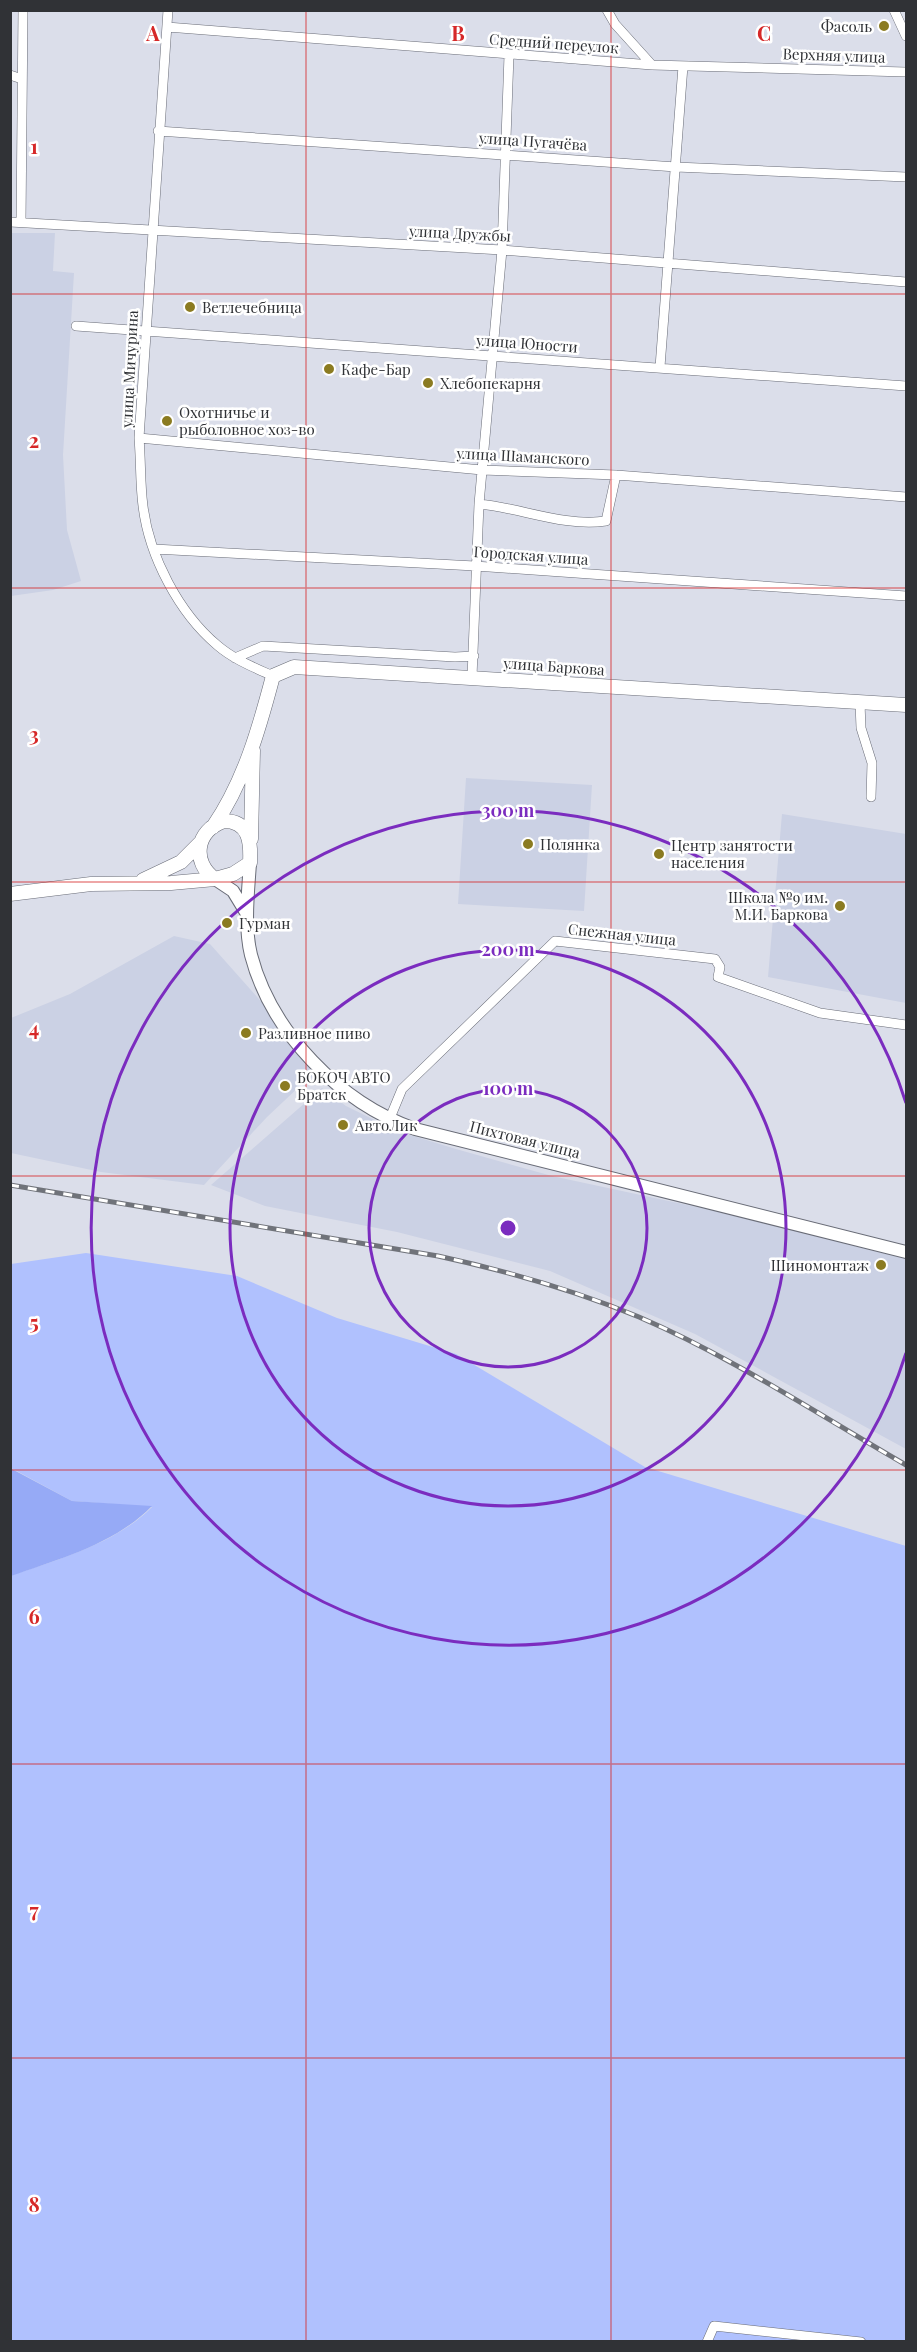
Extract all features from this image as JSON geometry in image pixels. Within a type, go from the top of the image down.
[{"type":"main road","name":"улица Баркова","points":[[273,676],[294,667],[310,666],[906,705]]},
{"type":"main road","points":[[135,882],[181,862],[202,842],[213,827],[227,805],[253,745],[273,676]]},
{"type":"main road","points":[[10,894],[63,886],[135,882],[171,883],[215,879],[233,874],[250,863],[253,745]]},
{"type":"main road","points":[[213,827],[224,821],[236,823],[244,828],[251,842]]},
{"type":"main road","points":[[202,842],[198,854],[200,863],[215,879]]},
{"type":"street","points":[[16,222],[23,10]]},
{"type":"street","name":"улица Мичурина","points":[[168,10],[139,438],[143,508],[154,549],[184,608],[216,645],[235,658],[273,676]]},
{"type":"street","points":[[607,10],[615,24],[652,65]]},
{"type":"street","points":[[894,10],[906,36]]},
{"type":"street","name":"Средний переулок","points":[[167,27],[652,65]]},
{"type":"street","points":[[472,677],[479,504],[502,250],[509,55]]},
{"type":"street","name":"Верхняя улица","points":[[652,65],[906,72]]},
{"type":"street","points":[[660,368],[683,66]]},
{"type":"street","points":[[10,75],[22,79]]},
{"type":"street","name":"улица Пугачёва","points":[[158,131],[504,153],[676,167],[906,177]]},
{"type":"street","name":"улица Дружбы","points":[[16,222],[502,250],[906,282]]},
{"type":"street","name":"улица Юности","points":[[76,326],[906,386]]},
{"type":"street","name":"улица Шаманского","points":[[139,438],[482,470],[615,475],[906,497]]},
{"type":"street","points":[[479,504],[517,510],[550,519],[591,523],[606,521],[615,475]]},
{"type":"street","name":"Городская улица","points":[[154,549],[475,567],[906,596]]},
{"type":"street","points":[[235,658],[263,646],[455,657],[474,656]]},
{"type":"street","points":[[860,703],[861,728],[872,763],[872,797]]},
{"type":"street","name":"Пихтовая улица","points":[[250,863],[248,939],[259,980],[287,1030],[315,1063],[331,1078],[390,1118],[415,1129],[906,1252]]},
{"type":"street","points":[[215,879],[233,891],[248,915]]},
{"type":"street","name":"Снежная улица","points":[[390,1118],[402,1089],[555,941],[715,959],[720,967],[718,977],[773,998],[820,1013],[906,1025]]},
{"type":"street","points":[[707,2342],[714,2326],[861,2342]]},
{"type":"shaded area","points":[[11,233],[55,233],[53,271],[74,273],[63,455],[67,530],[81,581],[53,590],[11,596]]},
{"type":"shaded area","points":[[466,778],[592,785],[584,911],[458,904]]},
{"type":"shaded area","name":"Школа №9 им. М.И. Баркова","points":[[782,814],[906,834],[906,1003],[768,977]]},
{"type":"shaded area","points":[[174,936],[210,944],[322,1070],[300,1086],[267,1117],[204,1185],[101,1172],[11,1153],[11,1018],[70,994]]},
{"type":"shaded area","points":[[322,1088],[346,1106],[397,1131],[456,1149],[552,1176],[706,1209],[906,1259],[906,1449],[695,1334],[550,1271],[397,1232],[265,1206],[211,1185]]},
{"type":"shaded area","points":[[86,1253],[237,1276],[337,1318],[456,1354],[645,1467],[906,1546],[906,2341],[11,2341],[10,1576],[104,1541],[137,1520],[152,1507],[72,1501],[11,1468],[11,1264]]},
{"type":"shaded area","points":[[10,1468],[72,1501],[152,1506],[121,1531],[86,1549],[11,1576]]},
{"type":"railway","points":[[10,1185],[438,1256],[565,1290],[639,1317],[708,1350],[906,1465]]},
{"type":"place","name":"Фасоль","points":[[884,26]]},
{"type":"place","name":"Ветлечебница","points":[[190,307]]},
{"type":"place","name":"Кафе-Бар","points":[[329,369]]},
{"type":"place","name":"Хлебопекарня","points":[[428,383]]},
{"type":"place","name":"Охотничье и рыболовное хоз-во","points":[[167,421]]},
{"type":"place","name":"Полянка","points":[[528,844]]},
{"type":"place","name":"Центр занятости населения","points":[[659,854]]},
{"type":"place","name":"Школа №9 им. М.И. Баркова","points":[[840,906]]},
{"type":"place","name":"Гурман","points":[[227,923]]},
{"type":"place","name":"Разливное пиво","points":[[246,1033]]},
{"type":"place","name":"БОКОЧ АВТО Братск","points":[[285,1086]]},
{"type":"place","name":"АвтоЛик","points":[[343,1125]]},
{"type":"place","name":"Шиномонтаж","points":[[881,1265]]}]
